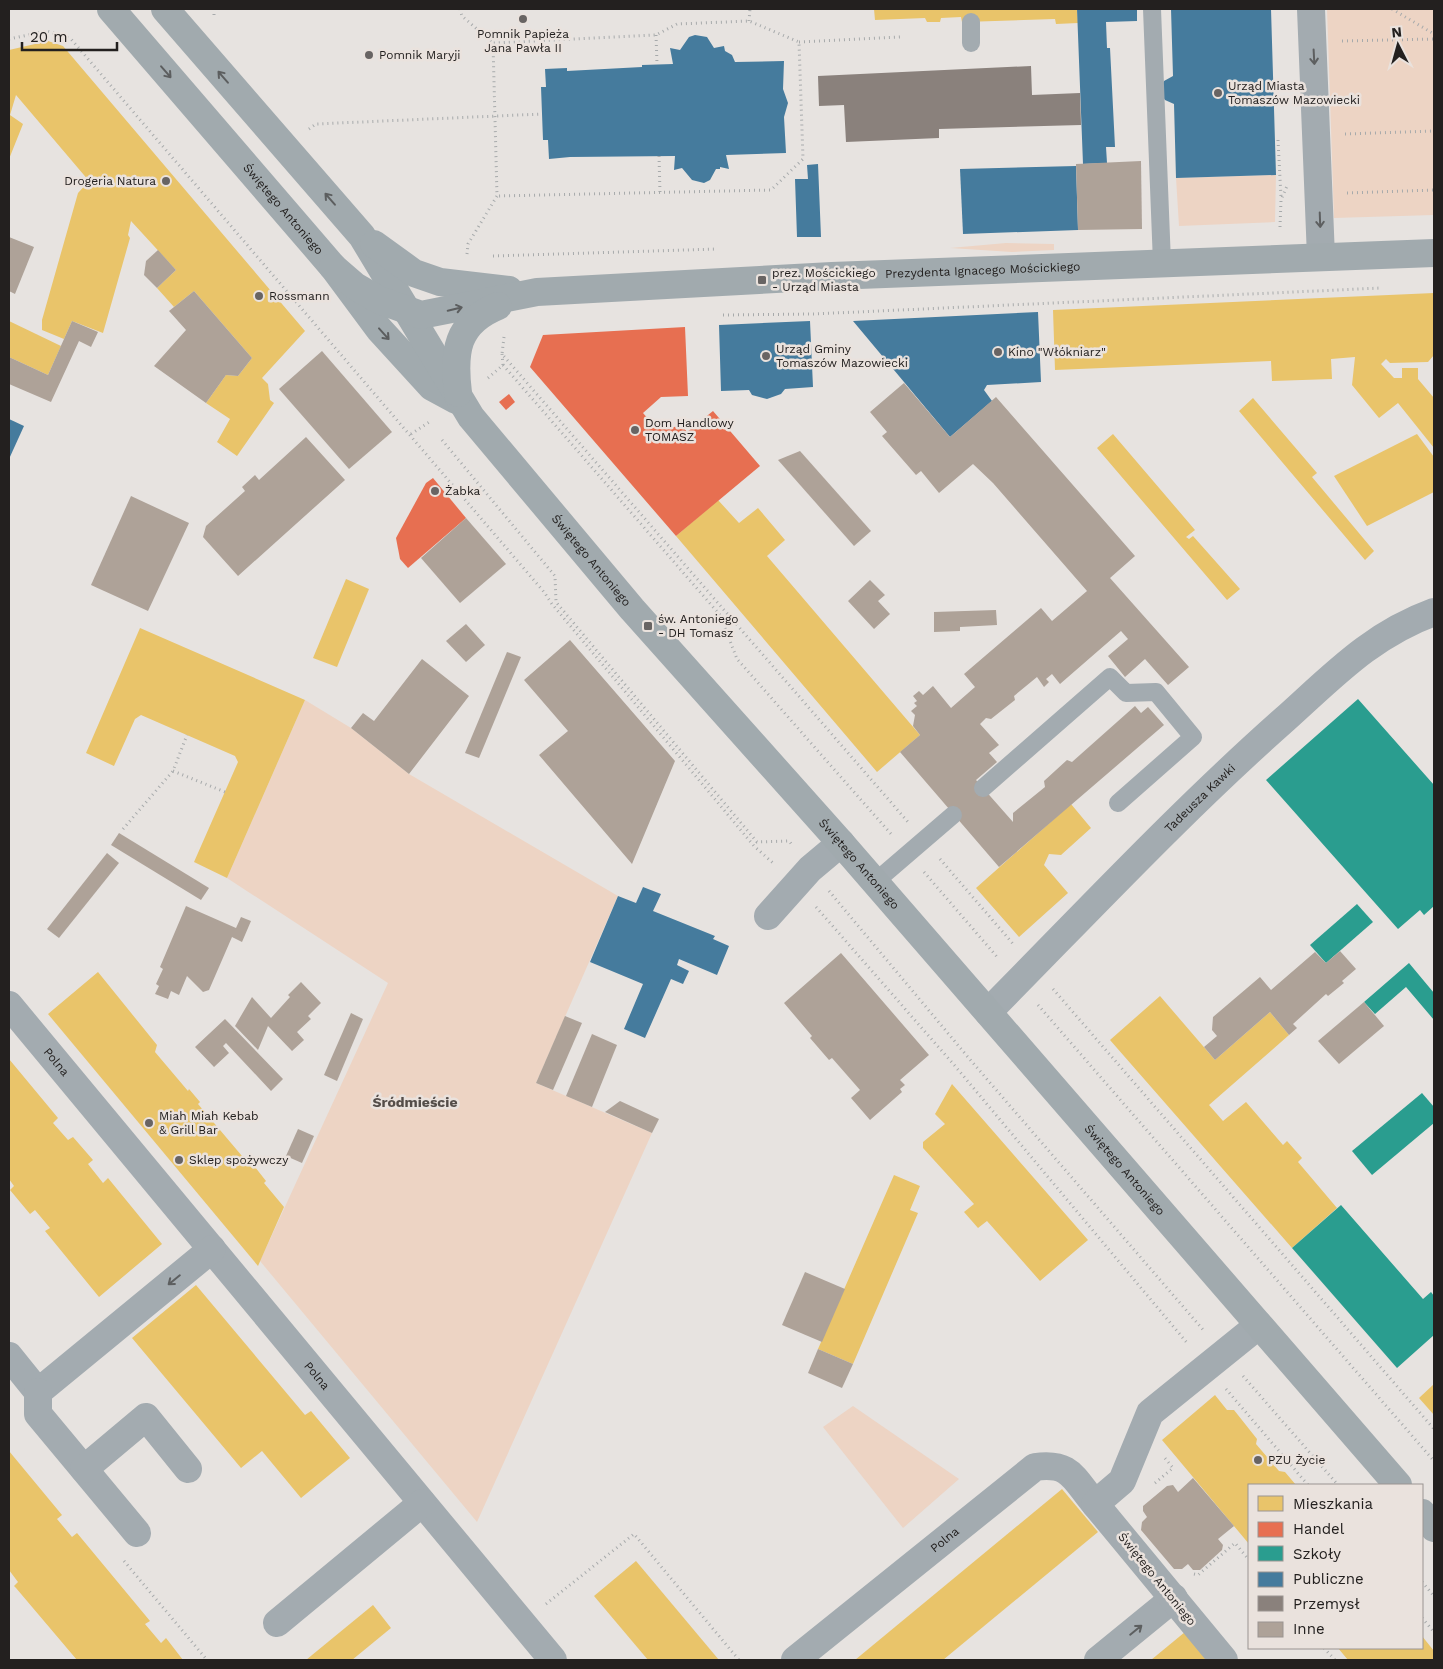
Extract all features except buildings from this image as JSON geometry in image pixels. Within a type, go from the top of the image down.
[{"type":"street","name":"Świętego Antoniego","points":[[111,9],[333,267],[379,329],[432,387],[460,402]]},
{"type":"street","points":[[1311,9],[1321,257]]},
{"type":"street","name":"Świętego Antoniego","points":[[176,15],[362,236],[410,313],[460,402],[632,609],[842,843],[1397,1484]]},
{"type":"street","name":"Prezydenta Ignacego Mościckiego","points":[[362,236],[414,273],[440,282],[531,293]]},
{"type":"street","name":"Prezydenta Ignacego Mościckiego","points":[[333,267],[355,286],[378,300],[410,313],[421,315],[436,314],[531,293],[832,276],[1434,253]]},
{"type":"street","points":[[460,402],[454,364],[456,348],[464,331],[489,309],[531,293]]},
{"type":"street","name":"Tadeusza Kawki","points":[[988,1012],[1219,777],[1366,647],[1405,623],[1434,612]]},
{"type":"street","points":[[768,916],[803,876],[842,843]]},
{"type":"street","name":"Polna","points":[[11,1012],[212,1249],[554,1660]]},
{"type":"street","points":[[38,1392],[212,1249]]},
{"type":"street","points":[[1095,1504],[1122,1481],[1150,1413],[1259,1325]]},
{"type":"street","points":[[9,1356],[38,1392],[38,1414],[137,1534]]},
{"type":"street","points":[[84,1469],[146,1417],[188,1469]]},
{"type":"street","name":"Polna","points":[[795,1660],[1034,1467],[1053,1464],[1064,1468],[1095,1504]]},
{"type":"street","points":[[277,1623],[422,1503]]},
{"type":"street","name":"Świętego Antoniego","points":[[1095,1504],[1224,1660]]},
{"type":"street","points":[[1423,1514],[1434,1528]]},
{"type":"street","points":[[1098,1660],[1174,1598]]},
{"type":"lane","points":[[1152,9],[1162,262]]},
{"type":"lane","points":[[970,22],[972,44]]},
{"type":"lane","points":[[984,788],[1110,677],[1126,693],[1156,692],[1193,737],[1118,803]]},
{"type":"lane","points":[[875,882],[953,815]]},
{"type":"path","points":[[214,9],[214,19]]},
{"type":"path","points":[[460,9],[462,16],[493,42],[656,36],[677,24],[749,22],[799,42],[901,37]]},
{"type":"path","points":[[749,22],[750,9]]},
{"type":"path","points":[[1392,9],[1434,34]]},
{"type":"path","points":[[9,39],[47,31],[71,39],[538,585],[754,846],[803,876],[967,1056],[1215,1360],[1307,1484]]},
{"type":"path","points":[[656,36],[657,64]]},
{"type":"path","points":[[1339,50],[1338,41],[1434,38]]},
{"type":"path","points":[[476,257],[467,257],[468,244],[498,196],[493,42]]},
{"type":"path","points":[[498,196],[771,190],[802,159],[799,42]]},
{"type":"path","points":[[309,130],[316,124],[542,114]]},
{"type":"path","points":[[302,122],[315,137]]},
{"type":"path","points":[[1341,134],[1434,131]]},
{"type":"path","points":[[1272,228],[1282,227],[1278,140]]},
{"type":"path","points":[[659,156],[660,193]]},
{"type":"path","points":[[1281,200],[1287,184]]},
{"type":"path","points":[[1343,193],[1434,190]]},
{"type":"path","points":[[486,256],[725,249]]},
{"type":"path","points":[[714,315],[813,314],[1385,288]]},
{"type":"path","points":[[504,330],[502,354],[923,840],[1026,974],[1434,1461]]},
{"type":"path","points":[[503,366],[720,616],[737,659],[908,854],[1026,974],[1434,1429]]},
{"type":"path","points":[[442,440],[555,576],[556,602],[757,842],[789,841],[803,876],[955,1066],[1215,1360],[1337,1484]]},
{"type":"path","points":[[123,829],[173,771],[187,735]]},
{"type":"path","points":[[173,771],[225,792]]},
{"type":"path","points":[[1153,1484],[1173,1468],[1162,1454]]},
{"type":"path","points":[[544,1606],[634,1534],[739,1660]]},
{"type":"path","points":[[1188,1574],[1198,1575],[1235,1544],[1248,1559]]},
{"type":"path","points":[[1423,1583],[1434,1596]]},
{"type":"path","points":[[1423,1619],[1434,1632]]},
{"type":"path","points":[[1325,1649],[1335,1660]]},
{"type":"shaded area","points":[[1327,9],[1434,9],[1434,215],[1334,218]]},
{"type":"shaded area","points":[[1276,175],[1275,222],[1179,226],[1176,178]]},
{"type":"shaded area","points":[[1006,243],[1054,244],[1054,250],[1012,252],[950,248]]},
{"type":"shaded area","points":[[305,700],[351,728],[409,774],[618,896],[536,1083],[652,1133],[477,1522],[260,1261],[388,983],[227,878]]},
{"type":"shaded area","points":[[853,1406],[959,1479],[903,1528],[823,1427]]},
{"type":"place","name":"Pomnik Papieża Jana Pawła II","points":[[523,19]]},
{"type":"place","name":"Pomnik Maryji","points":[[369,55]]},
{"type":"place","name":"Urząd Miasta Tomaszów Mazowiecki","points":[[1218,93]]},
{"type":"place","name":"Drogeria Natura","points":[[166,181]]},
{"type":"place","name":"prez. Mościckiego - Urząd Miasta","points":[[762,280]]},
{"type":"place","name":"Rossmann","points":[[259,296]]},
{"type":"place","name":"Kino \"Włókniarz\"","points":[[998,352]]},
{"type":"place","name":"Urząd Gminy Tomaszów Mazowiecki","points":[[766,356]]},
{"type":"place","name":"Dom Handlowy TOMASZ","points":[[635,430]]},
{"type":"place","name":"Żabka","points":[[435,491]]},
{"type":"place","name":"św. Antoniego - DH Tomasz","points":[[648,626]]},
{"type":"place","name":"Miah Miah Kebab & Grill Bar","points":[[149,1123]]},
{"type":"place","name":"Sklep spożywczy","points":[[179,1160]]},
{"type":"place","name":"PZU Życie","points":[[1258,1460]]},
{"type":"district","name":"Śródmieście","points":[[415,1102]]}]
